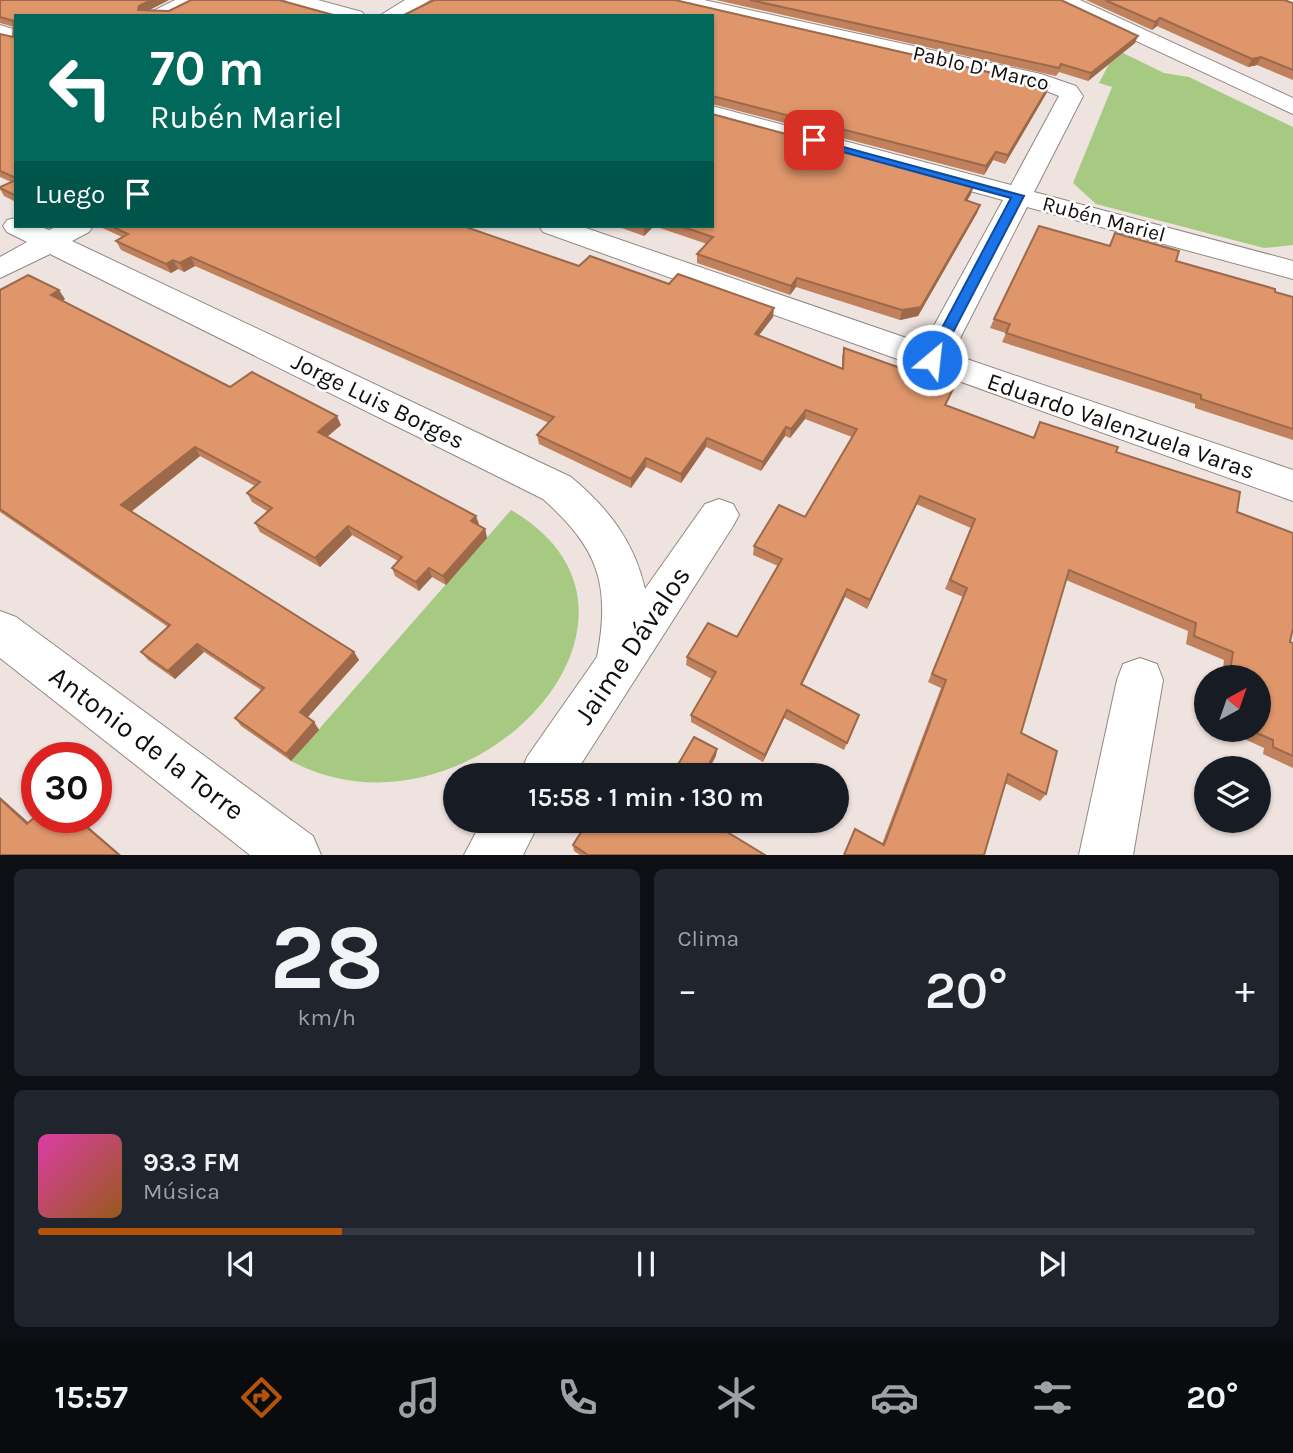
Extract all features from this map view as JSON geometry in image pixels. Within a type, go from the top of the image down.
[{"type":"street","points":[[158,14],[191,0]]},
{"type":"street","points":[[295,0],[348,14]]},
{"type":"street","points":[[392,14],[420,0]]},
{"type":"street","name":"Pablo D' Marco","points":[[677,0],[1063,87],[1071,96],[932,360]]},
{"type":"street","points":[[1064,0],[1292,105]]},
{"type":"street","points":[[1286,0],[1293,3]]},
{"type":"street","name":"Rubén Mariel","points":[[714,114],[1293,270]]},
{"type":"street","name":"Jorge Luis Borges","points":[[33,228],[64,234],[557,488],[594,522],[617,564],[627,610],[619,664]]},
{"type":"street","name":"Eduardo Valenzuela Varas","points":[[558,228],[1293,486]]},
{"type":"street","points":[[0,269],[64,234]]},
{"type":"street","name":"Jaime Dávalos","points":[[553,763],[719,515]]},
{"type":"street","name":"Antonio de la Torre","points":[[0,631],[294,855]]},
{"type":"street","points":[[1106,855],[1140,680]]},
{"type":"street","points":[[491,855],[506,833]]},
{"type":"green space","points":[[1123,53],[1164,73],[1189,77],[1293,127],[1293,245],[1264,248],[1096,204],[1073,183],[1112,87],[1099,83],[1109,64]]},
{"type":"green space","points":[[511,510],[561,555],[579,607],[568,661],[536,710],[486,751],[457,763],[443,763],[443,769],[425,776],[358,782],[291,761]]},
{"type":"building","points":[[0,0],[151,0],[139,6],[138,10],[169,11],[191,0],[279,0],[330,14],[14,14],[14,21],[0,17]]},
{"type":"building","points":[[434,0],[675,0],[1049,86],[1008,155],[996,152],[986,166],[714,97],[714,14],[406,14]]},
{"type":"building","points":[[750,0],[1061,0],[1138,36],[1091,73],[1061,64],[1059,68]]},
{"type":"building","points":[[1105,0],[1284,0],[1293,3],[1293,70],[1261,57],[1252,59],[1160,18],[1155,22]]},
{"type":"building","points":[[14,21],[14,177],[0,171],[0,34],[13,37]]},
{"type":"building","points":[[714,115],[974,185],[965,200],[980,205],[921,307],[902,310],[797,278],[791,286],[697,254],[713,237],[686,228],[714,228]]},
{"type":"building","points":[[14,181],[14,195],[0,188]]},
{"type":"building","points":[[1039,226],[1110,246],[1115,233],[1179,251],[1176,261],[1275,289],[1275,292],[1293,297],[1293,429],[1201,399],[1201,395],[1006,333],[1010,324],[994,319]]},
{"type":"building","points":[[115,228],[469,228],[579,266],[590,256],[669,284],[678,274],[774,308],[755,334],[843,369],[844,348],[954,387],[945,405],[1034,438],[1040,422],[1118,447],[1116,452],[1240,492],[1237,512],[1293,533],[1293,628],[1290,642],[1293,643],[1293,756],[1273,747],[1271,739],[1271,665],[1231,665],[1233,652],[1194,636],[1196,623],[1069,570],[1021,733],[1057,751],[1046,794],[1008,774],[984,855],[844,855],[855,829],[884,845],[946,680],[932,674],[967,588],[950,580],[975,519],[920,496],[870,600],[847,589],[801,684],[859,715],[847,743],[787,710],[765,755],[691,715],[716,672],[687,657],[708,623],[737,637],[782,559],[754,546],[779,505],[805,517],[857,429],[806,410],[791,429],[786,427],[763,462],[707,438],[681,474],[646,458],[631,479],[537,435],[554,417],[191,257],[180,263],[173,260],[166,264],[116,241],[128,234]]},
{"type":"building","points":[[28,275],[59,290],[51,295],[230,387],[252,372],[337,416],[318,432],[476,516],[471,521],[485,529],[443,576],[429,568],[416,582],[392,568],[402,557],[348,526],[315,558],[255,523],[272,508],[247,493],[260,482],[195,447],[121,505],[354,652],[300,712],[314,722],[286,754],[235,718],[264,688],[197,644],[168,671],[141,652],[170,625],[0,509],[0,290]]},
{"type":"building","points":[[694,737],[717,749],[709,763],[679,763]]},
{"type":"building","points":[[0,799],[21,818],[21,833],[94,833],[119,855],[0,855]]},
{"type":"building","points":[[580,833],[729,833],[765,855],[588,855],[573,845]]},
{"type":"route","points":[[814,140],[1018,196],[932,360]]}]
